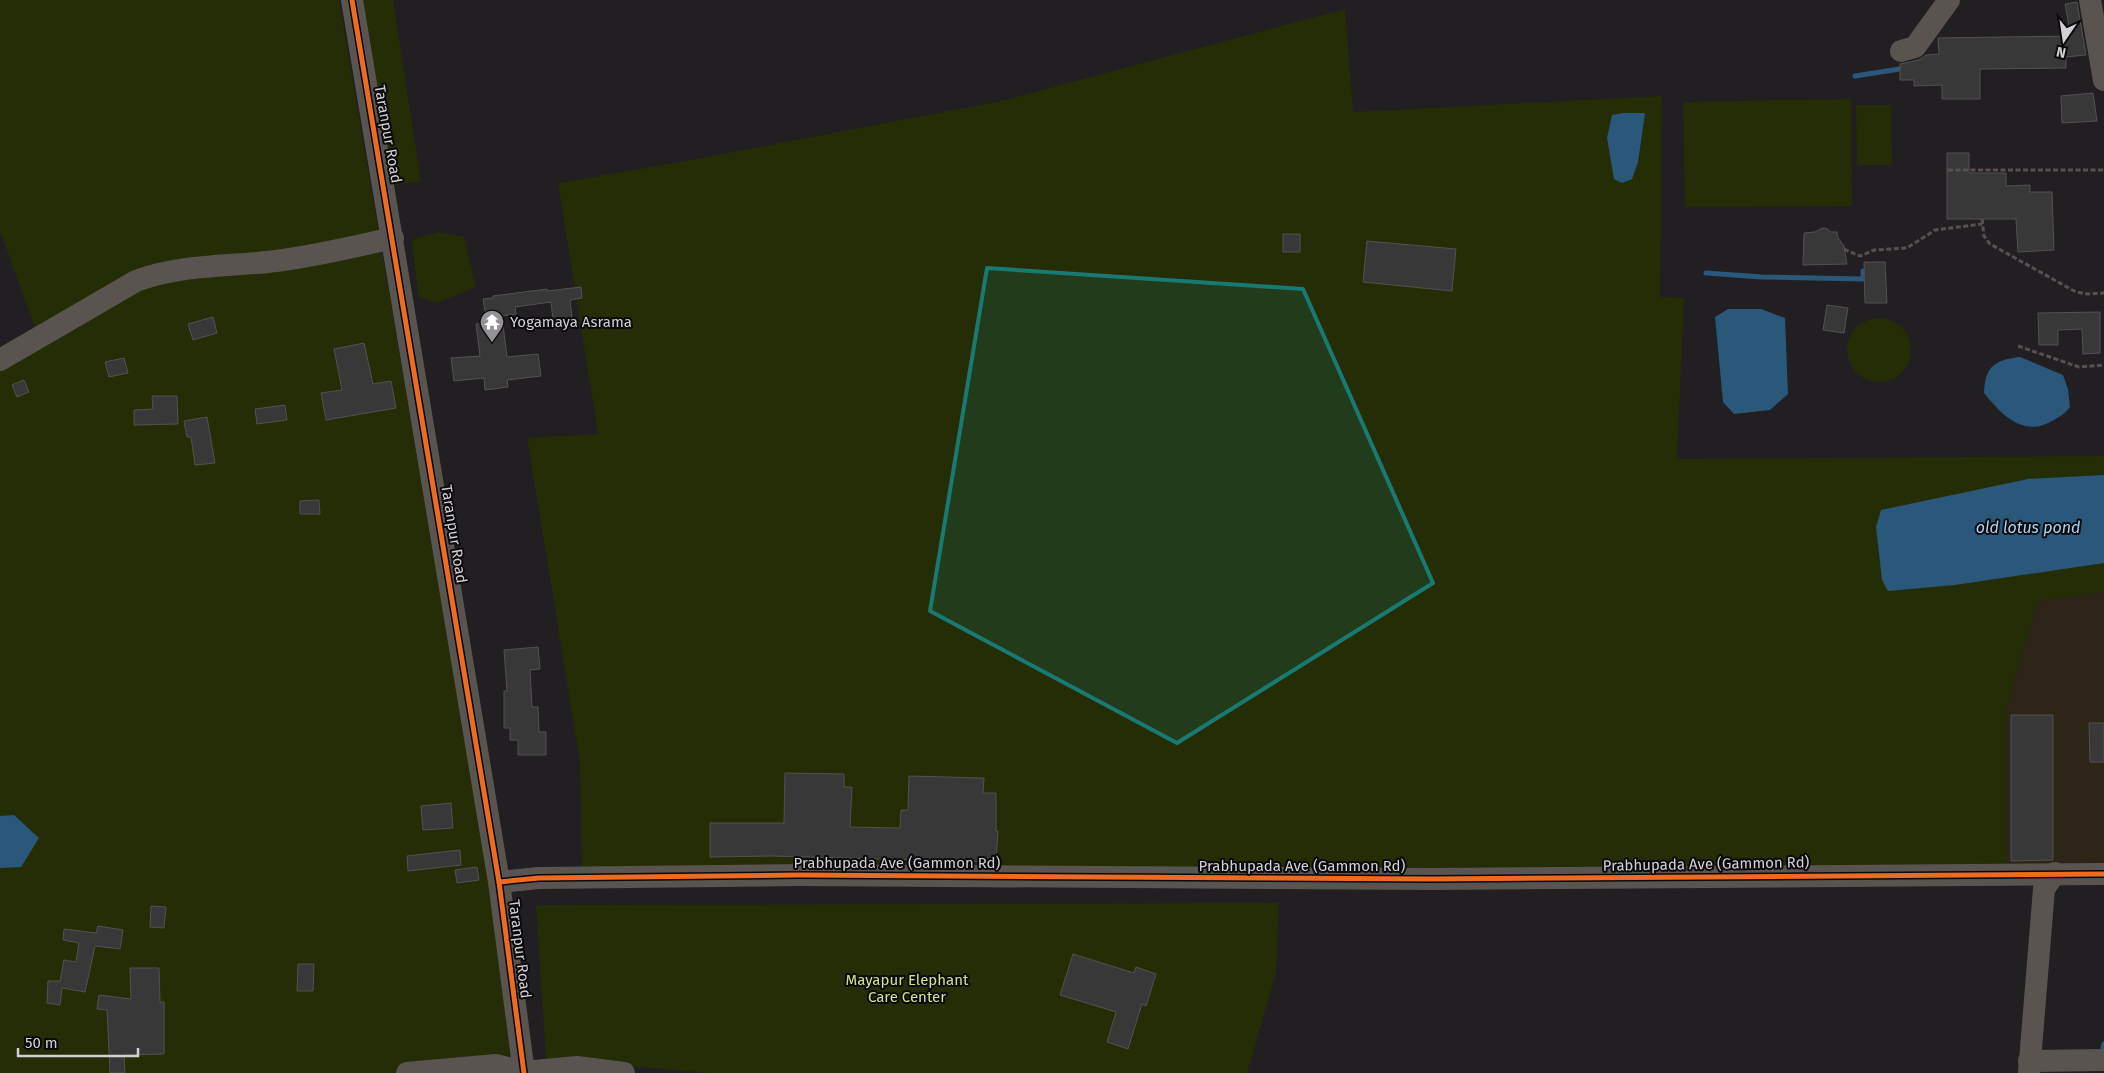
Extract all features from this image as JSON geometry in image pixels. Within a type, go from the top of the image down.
[{"type":"street","name":"Taranpur Road","points":[[352,0],[499,882],[524,1072]]},
{"type":"street","points":[[1901,51],[1915,47],[1948,0]]},
{"type":"street","points":[[2090,0],[2104,80]]},
{"type":"street","points":[[0,360],[136,281],[159,272],[275,261],[332,253],[393,238]]},
{"type":"street","points":[[2055,874],[2044,889],[2029,1067],[2104,1060]]},
{"type":"street","name":"Prabhupada Ave (Gammon Rd)","points":[[499,882],[539,878],[789,875],[1432,880],[2104,874]]},
{"type":"street","points":[[407,1073],[496,1065],[524,1072],[577,1067],[624,1073]]},
{"type":"path","points":[[1948,170],[2104,170]]},
{"type":"path","points":[[1982,219],[1984,236],[1990,244],[2076,292],[2087,294],[2104,293]]},
{"type":"path","points":[[1844,249],[1860,256],[1874,250],[1908,248],[1935,230],[1982,224]]},
{"type":"path","points":[[2018,346],[2079,366],[2104,365]]},
{"type":"highlighted area","points":[[987,268],[1303,289],[1433,583],[1177,743],[930,611]]},
{"type":"shaded area","points":[[2104,592],[2104,867],[2006,867],[2005,713],[2038,601]]},
{"type":"green space","points":[[0,0],[339,0],[491,892],[515,1073],[0,1073],[0,349],[36,331],[0,231]]},
{"type":"green space","points":[[357,0],[393,0],[421,181],[390,186]]},
{"type":"green space","points":[[1345,9],[1353,112],[1662,96],[1660,297],[1684,298],[1677,459],[2104,456],[2104,592],[2038,601],[2005,713],[2006,867],[582,877],[580,762],[527,438],[598,434],[558,183],[664,165],[1001,101]]},
{"type":"green space","points":[[1851,99],[1852,206],[1685,207],[1683,102]]},
{"type":"green space","points":[[1856,105],[1891,105],[1892,165],[1857,165]]},
{"type":"green space","points":[[438,232],[464,237],[476,287],[437,303],[418,296],[412,240]]},
{"type":"green space","points":[[1873,318],[1885,318],[1902,327],[1909,338],[1911,350],[1909,362],[1902,373],[1885,382],[1873,382],[1861,377],[1852,368],[1847,356],[1847,344],[1852,332],[1861,323]]},
{"type":"green space","name":"Mayapur Elephant Care Center","points":[[1279,903],[1276,972],[1247,1073],[709,1073],[546,1059],[536,905]]},
{"type":"water","points":[[1645,113],[1638,162],[1632,179],[1622,183],[1614,179],[1607,138],[1612,115]]},
{"type":"water","points":[[1728,309],[1761,309],[1785,318],[1788,394],[1770,410],[1734,414],[1723,402],[1715,317]]},
{"type":"water","points":[[2020,357],[2063,375],[2068,389],[2070,407],[2059,417],[2041,426],[2022,425],[2005,416],[1984,393],[1987,376],[1993,366],[2004,360]]},
{"type":"water","name":"old lotus pond","points":[[2104,475],[2104,563],[1955,585],[1888,591],[1882,580],[1876,527],[1881,510],[2028,479]]},
{"type":"water","points":[[14,815],[39,838],[21,867],[0,868],[0,816]]},
{"type":"building","points":[[2077,2],[2086,55],[2066,57],[2066,68],[1980,69],[1980,99],[1942,99],[1942,85],[1914,86],[1914,80],[1900,80],[1900,64],[1919,60],[1926,55],[1939,54],[1938,38],[2071,36],[2065,4]]},
{"type":"building","points":[[2093,93],[2097,121],[2062,123],[2061,96]]},
{"type":"building","points":[[1947,153],[1969,153],[1969,173],[2006,173],[2006,186],[2030,185],[2030,192],[2052,192],[2054,250],[2018,252],[2016,219],[1947,219]]},
{"type":"building","points":[[1826,228],[1831,232],[1837,232],[1838,238],[1844,246],[1847,264],[1803,265],[1804,233],[1815,232]]},
{"type":"building","points":[[1283,234],[1300,234],[1300,252],[1283,252]]},
{"type":"building","points":[[1367,241],[1456,249],[1452,291],[1363,282]]},
{"type":"building","points":[[1864,262],[1885,262],[1887,303],[1865,303]]},
{"type":"building","points":[[581,287],[582,298],[570,300],[573,327],[554,329],[551,302],[515,307],[516,314],[502,316],[507,357],[538,354],[541,376],[507,380],[508,387],[485,390],[484,378],[454,381],[451,358],[480,356],[476,324],[487,323],[483,299],[547,289],[547,291]]},
{"type":"building","points":[[1827,305],[1848,308],[1844,333],[1823,330]]},
{"type":"building","points":[[2100,312],[2100,353],[2083,354],[2082,329],[2058,330],[2058,345],[2039,345],[2038,313]]},
{"type":"building","points":[[213,317],[217,333],[193,340],[188,324]]},
{"type":"building","points":[[364,343],[373,384],[391,381],[396,408],[326,420],[321,393],[342,390],[334,349]]},
{"type":"building","points":[[124,358],[128,373],[109,377],[105,362]]},
{"type":"building","points":[[24,380],[29,392],[17,397],[12,385]]},
{"type":"building","points":[[152,396],[177,396],[178,424],[134,425],[134,410],[153,409]]},
{"type":"building","points":[[285,405],[287,420],[257,424],[255,409]]},
{"type":"building","points":[[207,417],[215,463],[195,465],[191,437],[187,437],[184,421]]},
{"type":"building","points":[[319,500],[320,514],[300,514],[300,501]]},
{"type":"building","points":[[538,647],[540,669],[530,670],[532,707],[538,707],[539,732],[546,732],[546,755],[518,755],[518,740],[510,740],[510,728],[504,728],[504,691],[507,691],[504,650]]},
{"type":"building","points":[[2011,715],[2053,715],[2053,860],[2011,861]]},
{"type":"building","points":[[2089,723],[2104,723],[2104,762],[2090,762]]},
{"type":"building","points":[[785,773],[844,774],[844,787],[852,787],[850,827],[900,828],[901,810],[908,810],[909,776],[984,778],[983,793],[996,793],[996,831],[998,831],[996,862],[771,856],[710,857],[710,823],[784,823]]},
{"type":"building","points":[[451,803],[453,828],[423,830],[421,806]]},
{"type":"building","points":[[460,850],[461,865],[408,871],[407,856]]},
{"type":"building","points":[[477,867],[479,880],[457,883],[455,870]]},
{"type":"building","points":[[151,906],[166,907],[164,928],[150,927]]},
{"type":"building","points":[[98,926],[123,930],[120,949],[95,946],[85,992],[62,988],[60,1005],[47,1003],[48,981],[60,981],[64,960],[76,962],[79,943],[63,940],[64,929],[96,933]]},
{"type":"building","points":[[1073,954],[1134,973],[1136,967],[1156,974],[1146,1006],[1142,1004],[1128,1049],[1107,1042],[1116,1012],[1060,995]]},
{"type":"building","points":[[298,964],[314,964],[313,991],[297,991]]},
{"type":"building","points":[[130,968],[159,968],[160,1002],[164,1002],[164,1054],[124,1055],[125,1073],[110,1073],[107,1010],[97,1009],[99,995],[131,999]]},
{"type":"waterway","points":[[1855,76],[1906,68]]},
{"type":"waterway","points":[[1706,273],[1762,277],[1863,279],[1863,271],[1870,271]]},
{"type":"waterway","points":[[2103,1048],[2104,1044]]},
{"type":"cycle path","points":[[352,0],[499,882],[524,1073]]},
{"type":"cycle path","points":[[499,882],[539,878],[798,875],[1432,879],[2104,874]]},
{"type":"place","name":"Yogamaya Asrama","points":[[492,343]]}]
